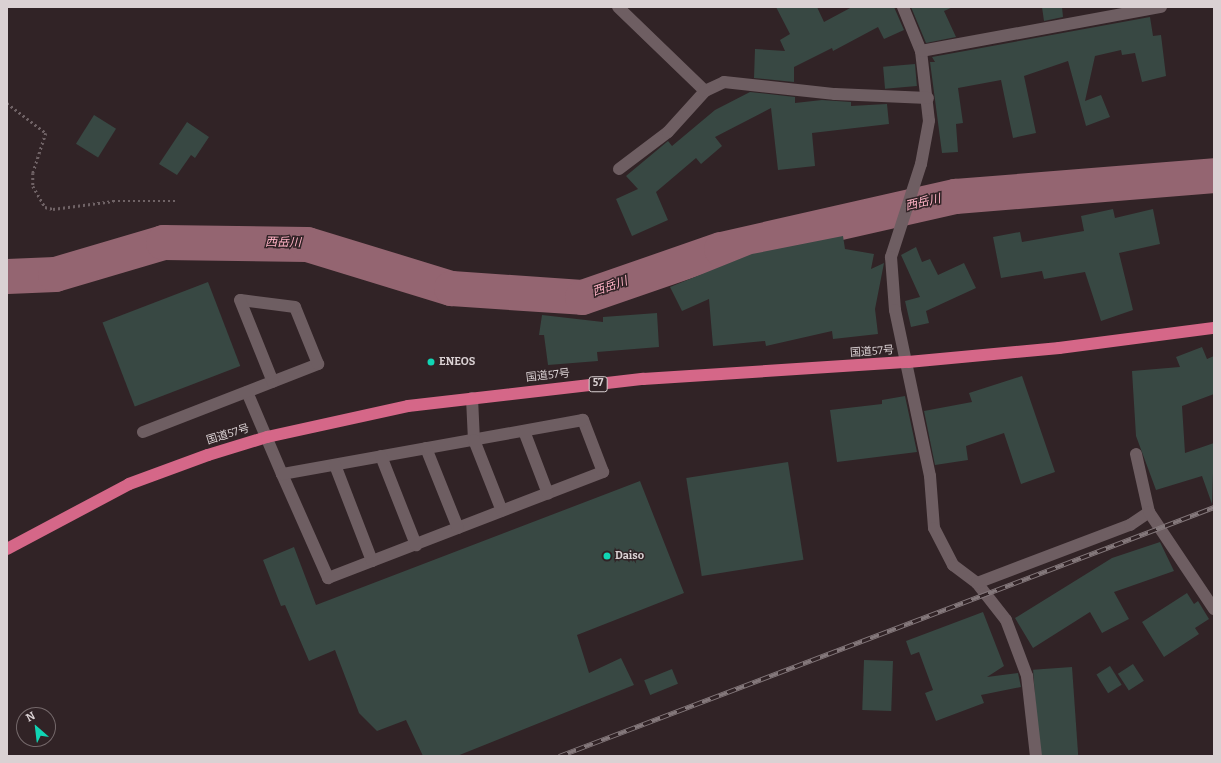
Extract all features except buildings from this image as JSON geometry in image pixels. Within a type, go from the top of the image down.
[{"type":"highway","name":"国道57号","points":[[7,549],[129,484],[267,437],[408,406],[643,379],[908,362],[1214,328]]},
{"type":"street","points":[[618,7],[705,91]]},
{"type":"street","points":[[903,7],[921,51],[928,98],[928,121],[921,164],[891,257],[890,281],[908,362],[930,476],[934,528],[953,565],[977,583],[1006,620],[1027,676],[1036,756]]},
{"type":"street","points":[[921,51],[1161,7]]},
{"type":"street","points":[[619,169],[668,132],[705,91],[724,82],[835,94],[928,98]]},
{"type":"street","points":[[143,432],[247,392],[318,364],[295,307],[240,300],[272,382]]},
{"type":"street","points":[[247,392],[282,474],[328,578],[603,472],[583,420],[282,474]]},
{"type":"street","points":[[472,398],[474,440],[502,511]]},
{"type":"street","points":[[524,431],[548,494]]},
{"type":"street","points":[[426,448],[458,528]]},
{"type":"street","points":[[1136,454],[1149,512],[1214,609]]},
{"type":"street","points":[[381,456],[416,545]]},
{"type":"street","points":[[334,465],[372,561]]},
{"type":"street","points":[[977,583],[1130,525],[1149,512]]},
{"type":"path","points":[[7,103],[46,133],[33,173],[33,186],[45,207],[53,209],[113,201],[176,201]]},
{"type":"waterway","name":"西岳川","points":[[7,276],[55,274],[163,242],[307,244],[451,288],[582,297],[721,249],[955,196],[1214,175]]},
{"type":"railway","points":[[559,756],[1214,507]]},
{"type":"place","name":"ENEOS","points":[[431,362]]},
{"type":"place","name":"Daiso","points":[[607,556]]}]
